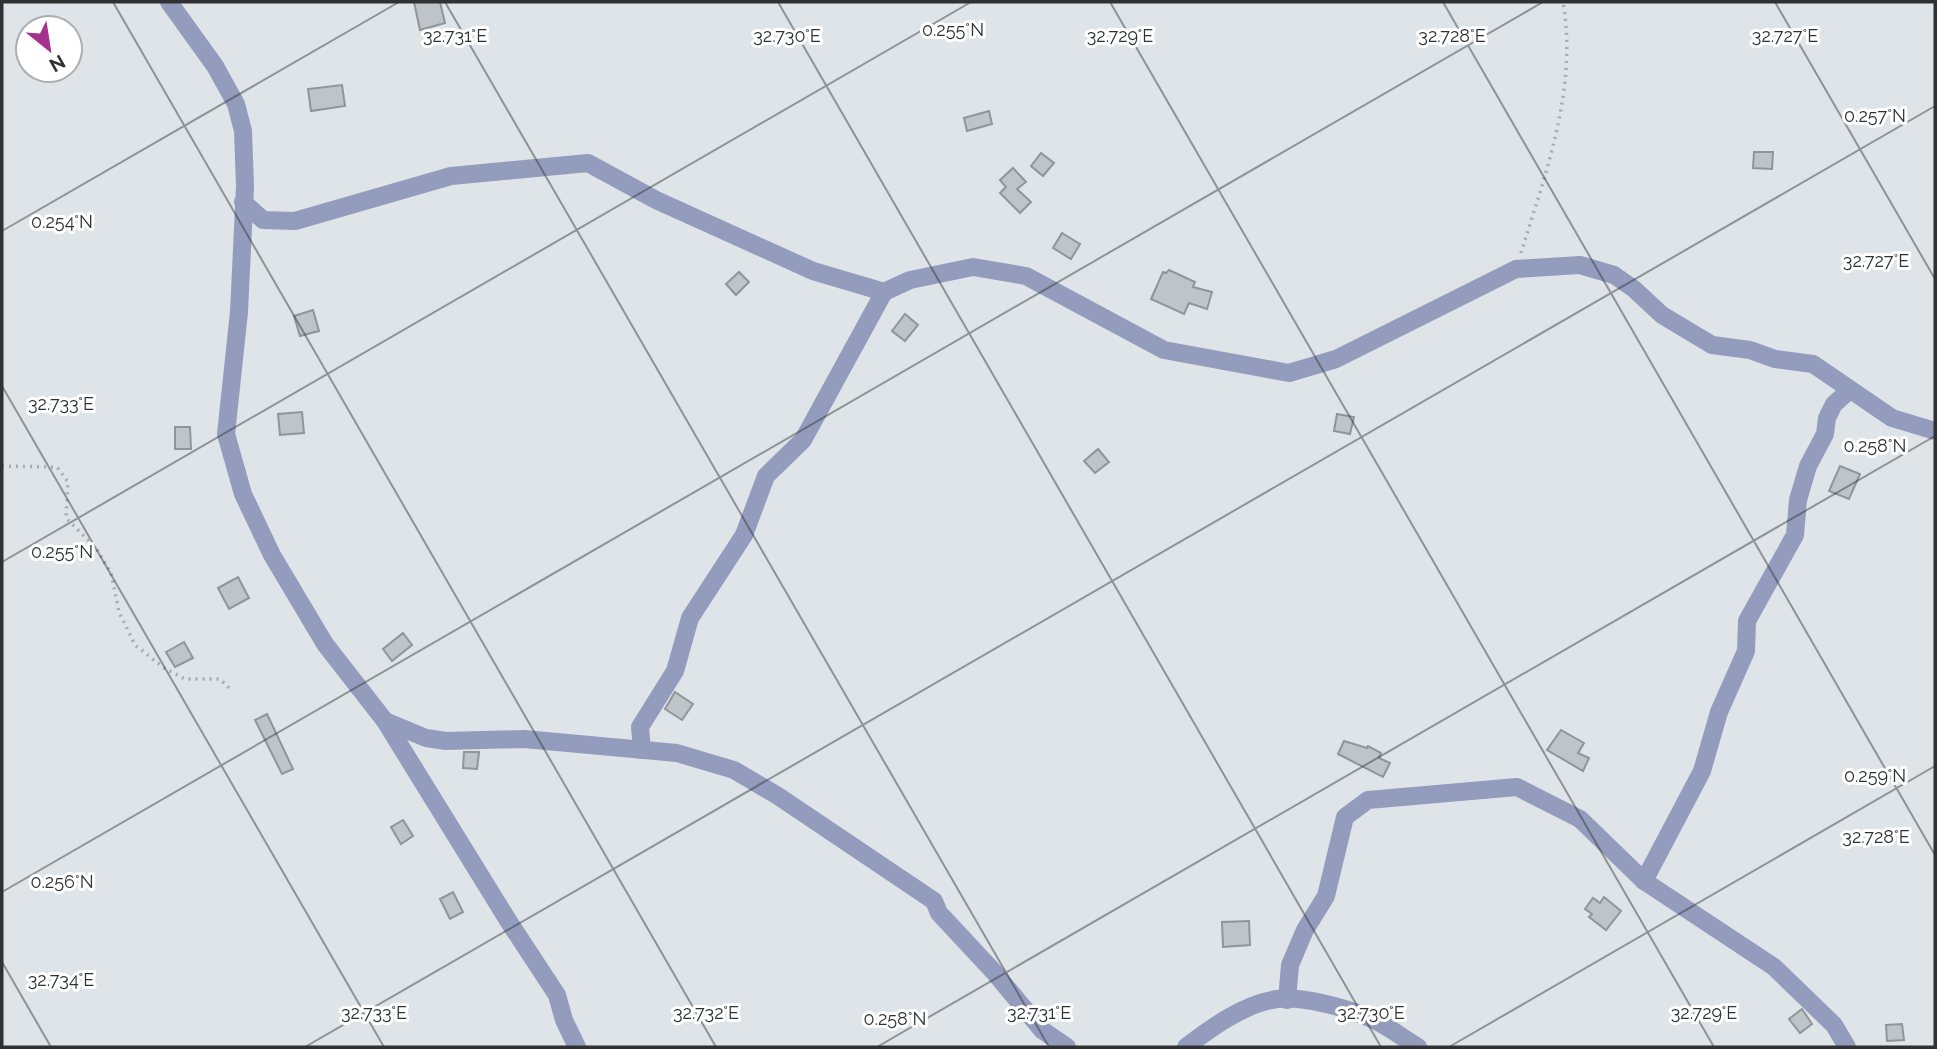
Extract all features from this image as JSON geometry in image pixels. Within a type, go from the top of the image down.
[{"type":"street","points":[[169,2],[215,66],[236,104],[243,131],[239,312],[226,434],[243,494],[272,555],[329,650],[354,678],[385,721],[509,922],[558,995],[564,1020],[577,1047]]},
{"type":"street","points":[[243,202],[263,220],[295,221],[451,177],[588,163],[656,200],[813,271],[884,292]]},
{"type":"street","points":[[642,750],[640,727],[676,671],[691,618],[744,535],[766,475],[803,440],[884,292],[911,280],[973,267],[1026,276],[1164,350],[1289,373],[1336,359],[1516,269],[1580,265],[1614,275],[1662,315],[1712,345],[1750,350],[1774,359],[1814,364],[1892,418],[1935,431]]},
{"type":"street","points":[[1644,881],[1702,771],[1719,712],[1746,651],[1747,621],[1795,536],[1798,500],[1808,466],[1825,434],[1827,418],[1834,404],[1850,390]]},
{"type":"street","points":[[385,721],[414,735],[446,741],[524,739],[677,753],[734,770],[778,796],[926,895],[1042,1030],[1068,1047]]},
{"type":"street","points":[[1287,1000],[1290,965],[1305,930],[1326,896],[1345,817],[1368,800],[1517,787],[1580,819],[1644,881],[1774,967],[1834,1025],[1847,1047]]},
{"type":"street","points":[[1186,1047],[1208,1030],[1251,1007],[1278,999],[1325,1003],[1372,1019],[1418,1047]]},
{"type":"path","points":[[1516,269],[1546,172],[1564,98],[1568,30],[1563,2]]},
{"type":"path","points":[[2,466],[57,467],[68,482],[66,518],[96,548],[111,573],[119,612],[135,645],[163,668],[185,678],[220,679],[232,691]]},
{"type":"building","points":[[414,2],[440,2],[445,23],[420,30]]},
{"type":"building","points":[[342,85],[345,106],[311,111],[308,89]]},
{"type":"building","points":[[989,111],[992,124],[967,131],[964,118]]},
{"type":"building","points":[[1754,152],[1773,152],[1772,169],[1753,168]]},
{"type":"building","points":[[1041,153],[1054,163],[1043,176],[1031,166]]},
{"type":"building","points":[[1013,168],[1026,182],[1017,189],[1031,202],[1020,213],[1000,193],[1006,187],[1000,180]]},
{"type":"building","points":[[1062,233],[1080,244],[1071,259],[1053,248]]},
{"type":"building","points":[[1169,270],[1195,282],[1193,287],[1212,292],[1207,309],[1189,303],[1184,314],[1151,299],[1163,272]]},
{"type":"building","points":[[739,272],[749,282],[736,295],[726,284]]},
{"type":"building","points":[[313,310],[319,331],[300,336],[294,316]]},
{"type":"building","points":[[905,314],[918,325],[905,341],[892,331]]},
{"type":"building","points":[[302,412],[304,433],[280,435],[278,414]]},
{"type":"building","points":[[1337,414],[1354,417],[1350,434],[1334,431]]},
{"type":"building","points":[[175,427],[190,427],[191,449],[175,449]]},
{"type":"building","points":[[1098,449],[1109,462],[1095,473],[1084,461]]},
{"type":"building","points":[[1840,466],[1860,474],[1849,499],[1829,491]]},
{"type":"building","points":[[238,577],[249,598],[229,609],[218,588]]},
{"type":"building","points":[[403,633],[412,645],[392,661],[383,649]]},
{"type":"building","points":[[184,642],[193,658],[175,667],[166,652]]},
{"type":"building","points":[[675,692],[693,704],[682,720],[665,709]]},
{"type":"building","points":[[267,714],[293,769],[282,774],[255,720]]},
{"type":"building","points":[[1561,730],[1584,743],[1578,753],[1589,758],[1583,771],[1547,750]]},
{"type":"building","points":[[1344,741],[1367,748],[1368,746],[1381,753],[1379,758],[1390,763],[1383,777],[1338,754]]},
{"type":"building","points":[[464,752],[479,752],[477,769],[463,768]]},
{"type":"building","points":[[403,820],[413,836],[401,844],[391,827]]},
{"type":"building","points":[[453,892],[463,912],[450,919],[440,899]]},
{"type":"building","points":[[1604,897],[1621,911],[1606,930],[1589,917],[1592,914],[1585,909],[1593,898],[1600,903]]},
{"type":"building","points":[[1249,921],[1250,945],[1223,947],[1222,922]]},
{"type":"building","points":[[1802,1009],[1812,1024],[1800,1033],[1789,1019]]},
{"type":"building","points":[[1902,1024],[1904,1040],[1887,1041],[1886,1025]]}]
